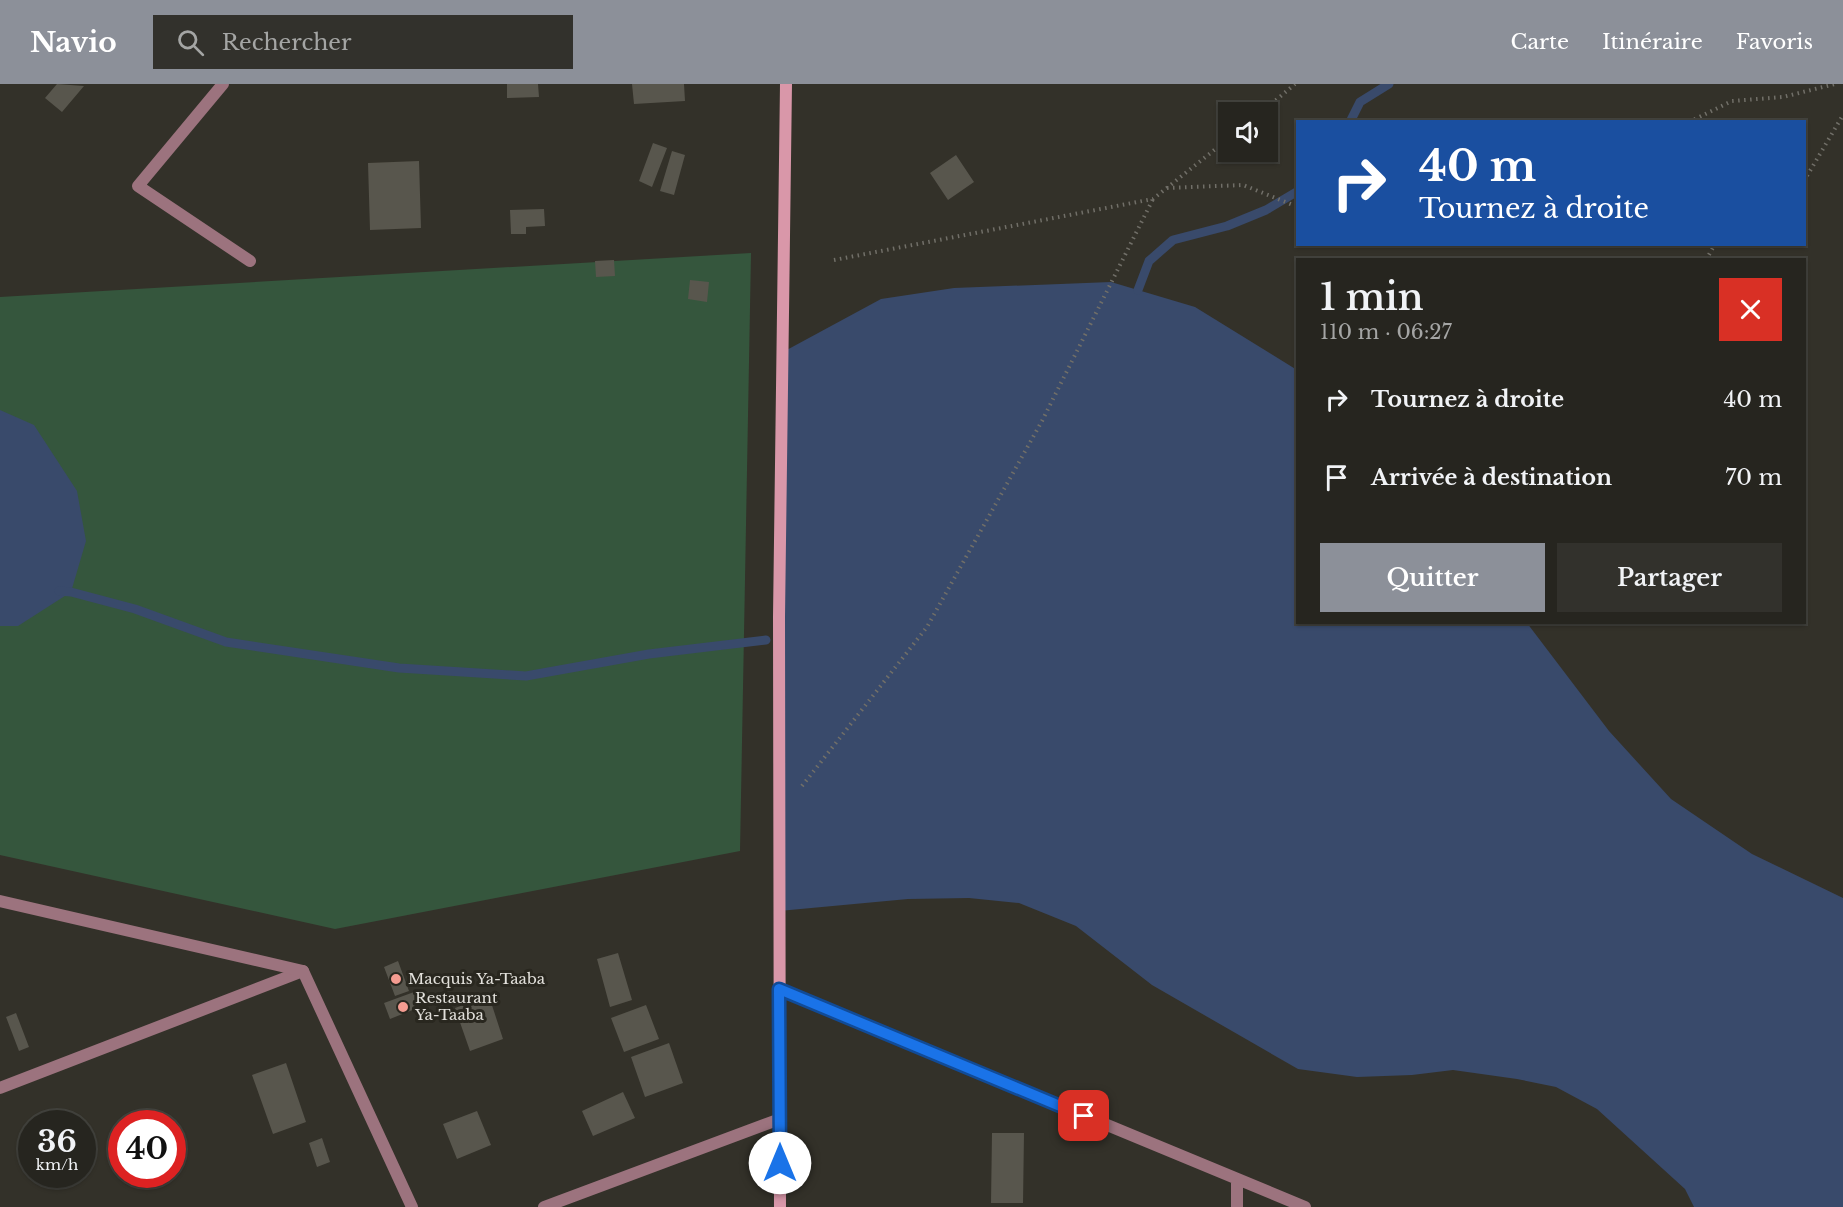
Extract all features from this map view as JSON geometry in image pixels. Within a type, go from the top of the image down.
[{"type":"street","points":[[223,84],[138,186],[250,261]]},
{"type":"street","points":[[780,1207],[779,617],[786,84]]},
{"type":"street","points":[[0,901],[303,971]]},
{"type":"street","points":[[0,1088],[303,971]]},
{"type":"street","points":[[303,971],[412,1207]]},
{"type":"street","points":[[779,989],[1305,1207]]},
{"type":"street","points":[[544,1207],[780,1119]]},
{"type":"street","points":[[1237,1179],[1237,1207]]},
{"type":"path","points":[[1274,102],[1295,84]]},
{"type":"path","points":[[1693,120],[1732,101],[1783,97],[1835,84]]},
{"type":"path","points":[[1806,178],[1843,115]]},
{"type":"path","points":[[779,815],[927,627],[1042,421],[1153,199],[1218,147]]},
{"type":"path","points":[[1166,188],[1243,185],[1296,206]]},
{"type":"path","points":[[834,260],[1153,199]]},
{"type":"green space","points":[[751,253],[740,851],[335,929],[0,855],[0,297]]},
{"type":"water","points":[[1111,282],[1195,307],[1296,369],[1296,624],[1528,624],[1609,731],[1671,799],[1752,854],[1843,898],[1843,1207],[1694,1207],[1685,1189],[1597,1109],[1556,1087],[1453,1070],[1412,1075],[1357,1077],[1298,1069],[1152,985],[1076,926],[1019,903],[969,898],[908,899],[779,911],[783,352],[881,299],[954,288]]},
{"type":"water","points":[[0,410],[34,425],[77,491],[86,541],[71,592],[18,626],[0,626]]},
{"type":"building","points":[[57,84],[84,86],[62,112],[45,98]]},
{"type":"building","points":[[507,84],[538,84],[539,97],[507,98]]},
{"type":"building","points":[[632,84],[684,84],[685,101],[634,104]]},
{"type":"building","points":[[653,143],[667,148],[652,187],[639,181]]},
{"type":"building","points":[[672,151],[685,155],[674,195],[660,191]]},
{"type":"building","points":[[956,155],[974,182],[948,200],[930,173]]},
{"type":"building","points":[[419,161],[421,228],[370,230],[368,163]]},
{"type":"building","points":[[544,209],[545,226],[526,227],[526,234],[511,234],[510,210]]},
{"type":"building","points":[[614,260],[615,276],[596,277],[595,261]]},
{"type":"building","points":[[690,280],[709,282],[707,302],[688,299]]},
{"type":"building","points":[[618,953],[632,1000],[610,1007],[597,959]]},
{"type":"building","points":[[398,961],[409,991],[395,996],[384,967]]},
{"type":"building","points":[[414,992],[420,1007],[390,1019],[384,1003]]},
{"type":"building","points":[[489,996],[503,1039],[470,1051],[455,1008]]},
{"type":"building","points":[[646,1005],[659,1039],[624,1052],[611,1018]]},
{"type":"building","points":[[16,1013],[29,1047],[19,1051],[6,1017]]},
{"type":"building","points":[[669,1043],[683,1083],[645,1097],[631,1057]]},
{"type":"building","points":[[286,1063],[306,1122],[273,1134],[252,1075]]},
{"type":"building","points":[[623,1092],[635,1118],[593,1136],[582,1111]]},
{"type":"building","points":[[477,1111],[491,1145],[457,1159],[443,1124]]},
{"type":"building","points":[[992,1133],[1024,1133],[1023,1203],[991,1203]]},
{"type":"building","points":[[322,1138],[330,1162],[317,1167],[309,1143]]},
{"type":"waterway","points":[[1351,120],[1360,102],[1389,84]]},
{"type":"waterway","points":[[1138,290],[1149,261],[1173,240],[1227,226],[1266,210],[1296,192]]},
{"type":"waterway","points":[[59,591],[135,609],[226,642],[399,668],[526,676],[649,654],[766,640]]},
{"type":"place","name":"Macquis Ya-Taaba","points":[[396,979]]},
{"type":"place","name":"Restaurant Ya-Taaba","points":[[403,1007]]},
{"type":"route","points":[[780,1163],[779,989],[1084,1116]]}]
